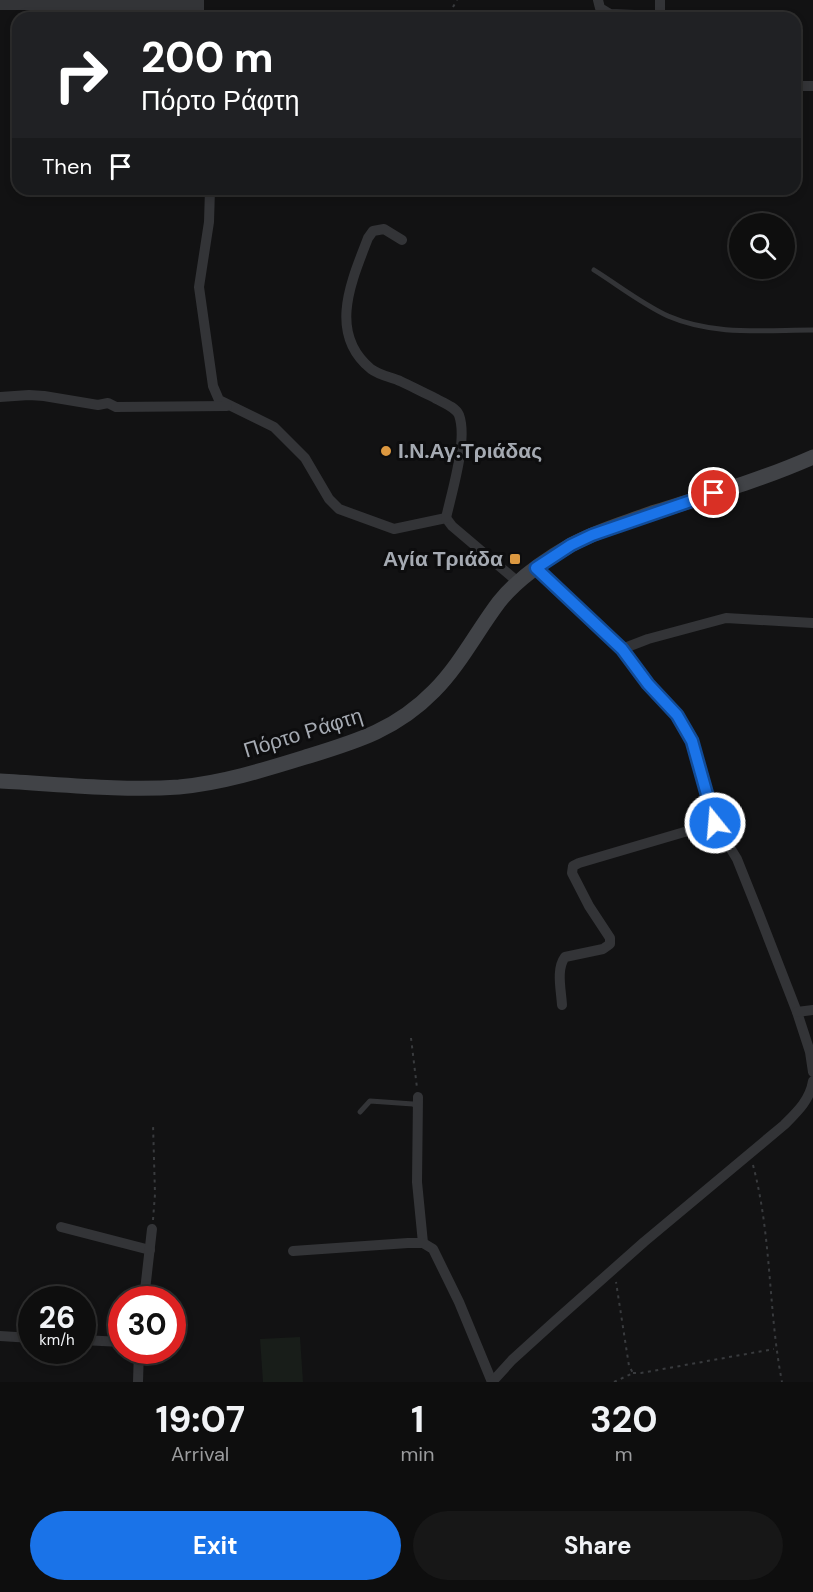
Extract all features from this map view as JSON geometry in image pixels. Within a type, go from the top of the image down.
[{"type":"main road","name":"Πόρτο Ράφτη","points":[[0,781],[153,788],[182,786],[213,782],[273,767],[358,741],[400,720],[435,690],[449,674],[500,600],[536,568],[571,545],[602,531],[813,457]]},
{"type":"street","points":[[598,0],[600,8],[607,12]]},
{"type":"street","points":[[0,5],[199,3]]},
{"type":"street","points":[[210,195],[209,222],[200,287],[213,386],[219,400],[227,406],[274,427],[305,458],[329,499],[339,509],[394,529],[446,518]]},
{"type":"street","points":[[402,240],[384,229],[373,231],[368,238],[348,294],[346,316],[349,338],[359,357],[372,370],[421,391],[452,407],[458,413],[462,439],[446,518],[452,526],[518,582]]},
{"type":"street","points":[[0,398],[29,395],[127,407],[227,406]]},
{"type":"street","points":[[536,568],[622,649],[648,684],[677,715],[692,741],[715,823],[737,859],[797,1012],[810,1052],[813,1072]]},
{"type":"street","points":[[622,649],[648,639],[726,618],[813,623]]},
{"type":"street","points":[[562,1005],[560,971],[565,957],[603,949],[610,944],[610,938],[589,906],[572,873],[573,866],[715,823]]},
{"type":"street","points":[[797,1012],[813,1010]]},
{"type":"street","points":[[293,1251],[423,1243],[433,1249],[459,1302],[492,1382],[644,1242],[803,1107],[813,1081]]},
{"type":"street","points":[[418,1097],[417,1182],[423,1243]]},
{"type":"street","points":[[61,1227],[150,1250]]},
{"type":"street","points":[[146,1286],[152,1229]]},
{"type":"street","points":[[0,1336],[18,1337]]},
{"type":"street","points":[[138,1382],[139,1364]]},
{"type":"lane","points":[[594,270],[655,309],[696,326],[739,331],[813,330]]},
{"type":"lane","points":[[360,1112],[370,1101],[375,1100],[412,1104],[418,1109]]},
{"type":"path","points":[[453,7],[457,0]]},
{"type":"path","points":[[411,1038],[418,1097]]},
{"type":"path","points":[[152,1229],[155,1194],[153,1124]]},
{"type":"path","points":[[750,1153],[764,1211],[776,1349],[782,1382]]},
{"type":"path","points":[[614,1270],[629,1366],[633,1373]]},
{"type":"path","points":[[614,1382],[633,1373],[641,1374],[776,1349]]},
{"type":"shaded area","points":[[300,1337],[303,1382],[263,1382],[260,1339]]},
{"type":"place","name":"Ι.Ν.Αγ.Τριάδας","points":[[386,451]]},
{"type":"place","name":"Αγία Τριάδα","points":[[515,559]]},
{"type":"route","points":[[714,493],[592,535],[571,545],[536,568],[622,649],[648,684],[677,715],[692,741],[715,823]]}]
